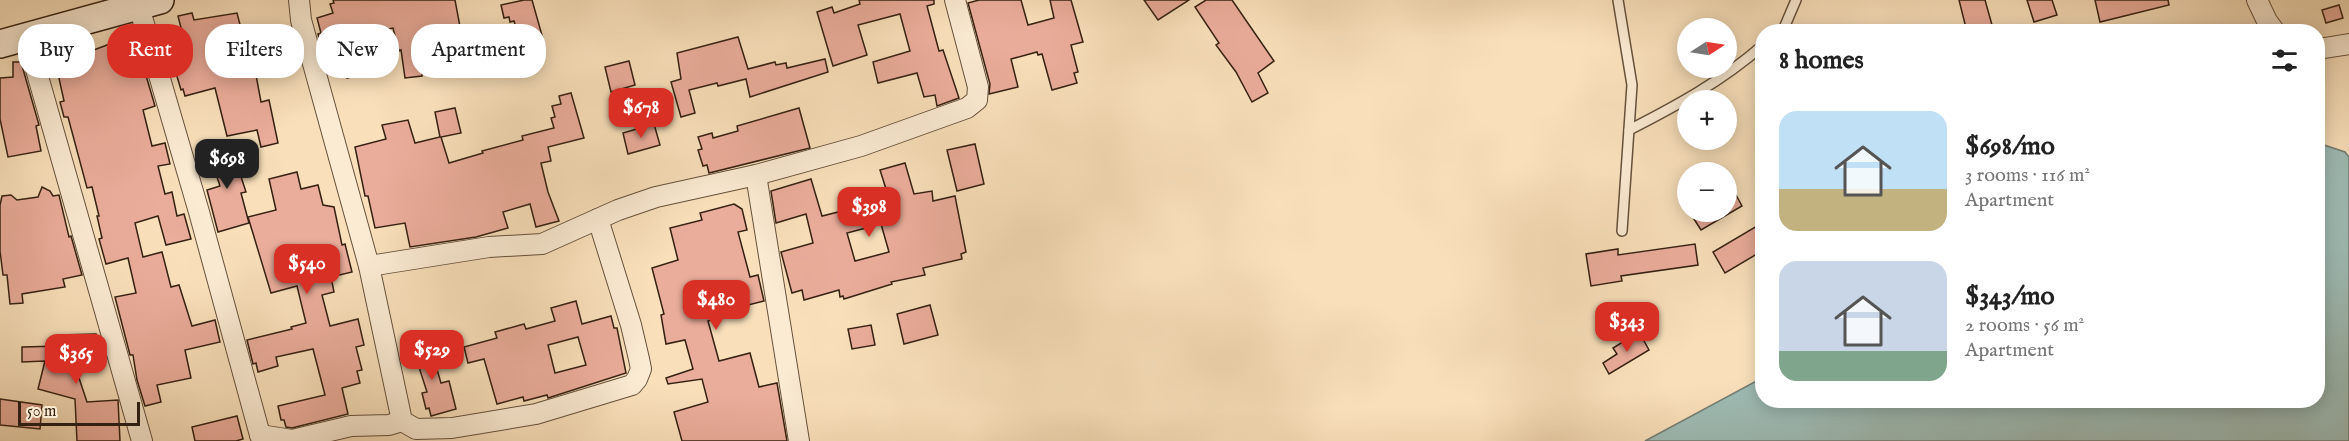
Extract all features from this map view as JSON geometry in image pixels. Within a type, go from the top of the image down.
[{"type":"main road","points":[[73,24],[145,2]]},
{"type":"main road","points":[[0,44],[18,40]]},
{"type":"street","points":[[299,0],[301,20],[369,266],[402,421]]},
{"type":"street","points":[[369,266],[489,247],[542,244],[656,197],[756,175],[861,146],[967,108],[977,100],[978,87],[955,0]]},
{"type":"street","points":[[2257,0],[2269,24]]},
{"type":"street","points":[[145,2],[258,438],[292,440],[351,426],[389,425],[402,421],[416,429],[452,428],[536,414],[632,385],[640,369],[639,359],[632,325],[598,219]]},
{"type":"street","points":[[2325,48],[2349,44]]},
{"type":"street","points":[[38,78],[142,441]]},
{"type":"street","points":[[756,175],[799,441]]},
{"type":"lane","points":[[1618,0],[1632,85],[1622,231]]},
{"type":"lane","points":[[1786,24],[1796,0]]},
{"type":"lane","points":[[1629,130],[1683,102],[1741,65],[1755,52]]},
{"type":"water","points":[[2325,145],[2345,152],[2349,157],[2349,441],[1645,441],[1755,382],[1755,408],[2325,408]]},
{"type":"building","points":[[333,0],[455,0],[460,24],[411,24],[411,77],[405,78],[401,50],[399,51],[399,24],[319,24],[317,18],[333,13],[330,4],[334,3]]},
{"type":"building","points":[[532,0],[539,24],[510,22],[509,17],[504,18],[501,5]]},
{"type":"building","points":[[859,0],[934,0],[934,4],[927,6],[939,51],[943,50],[959,98],[937,106],[935,95],[924,97],[917,73],[878,83],[873,62],[910,51],[900,14],[858,25],[867,55],[833,66],[817,12],[832,7],[834,13],[860,4]]},
{"type":"building","points":[[979,0],[1021,0],[1028,25],[1054,18],[1050,0],[1071,0],[1083,42],[1071,45],[1078,72],[1074,73],[1077,83],[1052,90],[1042,54],[1038,55],[1037,52],[1011,59],[1018,87],[989,94],[990,84],[968,3]]},
{"type":"building","points":[[1144,0],[1189,0],[1158,20]]},
{"type":"building","points":[[1206,0],[1232,0],[1274,61],[1258,73],[1268,93],[1252,102],[1236,72],[1216,45],[1219,43],[1195,7]]},
{"type":"building","points":[[1959,0],[1985,0],[1992,24],[1965,24]]},
{"type":"building","points":[[2027,0],[2052,0],[2057,15],[2034,22]]},
{"type":"building","points":[[2095,0],[2168,0],[2169,5],[2100,22]]},
{"type":"building","points":[[2339,5],[2343,18],[2326,23],[2322,10]]},
{"type":"building","points":[[192,13],[194,20],[237,13],[240,24],[205,24],[205,78],[257,78],[261,102],[269,100],[278,143],[261,147],[257,130],[227,136],[215,88],[185,96],[177,78],[193,78],[193,24],[180,24],[178,16]]},
{"type":"building","points":[[738,37],[748,69],[775,62],[776,65],[786,63],[787,68],[825,59],[828,72],[750,97],[746,79],[689,90],[695,113],[681,117],[671,82],[681,79],[677,53]]},
{"type":"building","points":[[107,45],[107,78],[147,78],[155,106],[143,110],[152,146],[165,143],[170,164],[158,166],[165,194],[172,192],[177,216],[184,214],[191,239],[166,245],[158,216],[135,223],[143,257],[162,252],[171,287],[179,285],[192,326],[215,320],[220,342],[185,350],[191,378],[157,385],[161,402],[145,406],[137,380],[133,355],[130,355],[115,297],[136,293],[128,258],[106,264],[99,239],[102,238],[92,187],[87,188],[68,117],[64,117],[60,102],[64,101],[59,78],[95,78],[95,50]]},
{"type":"building","points":[[629,61],[635,85],[611,92],[605,67]]},
{"type":"building","points":[[13,62],[18,62],[18,78],[26,78],[39,125],[36,126],[41,151],[8,157],[0,119],[0,78],[13,77]]},
{"type":"building","points":[[571,93],[584,138],[548,147],[551,161],[541,163],[548,192],[559,221],[536,227],[530,204],[503,212],[508,228],[476,237],[410,247],[405,223],[375,228],[368,196],[365,196],[355,147],[386,139],[382,125],[408,120],[415,143],[440,137],[435,112],[455,108],[461,133],[441,137],[449,163],[523,140],[522,136],[554,128],[551,118],[555,117],[552,106],[561,104],[559,96]]},
{"type":"building","points":[[799,108],[810,148],[709,173],[707,165],[703,166],[698,150],[702,149],[698,137],[712,133],[713,138],[738,131],[737,126]]},
{"type":"building","points":[[654,124],[660,145],[628,154],[623,133]]},
{"type":"building","points":[[230,143],[246,192],[241,193],[249,223],[218,232],[207,190],[220,186],[208,150]]},
{"type":"building","points":[[975,144],[984,184],[957,191],[947,150]]},
{"type":"building","points":[[905,163],[914,194],[932,191],[933,201],[955,196],[966,252],[961,254],[962,259],[923,268],[925,275],[891,282],[892,284],[844,299],[843,296],[840,297],[839,290],[804,300],[802,290],[792,293],[781,252],[813,243],[806,214],[776,223],[771,191],[811,179],[822,216],[882,201],[879,190],[886,189],[880,170]],"holes":[[[881,224],[889,252],[855,261],[847,233]]]},
{"type":"building","points":[[297,172],[301,189],[318,185],[323,205],[334,207],[342,245],[345,244],[352,272],[331,277],[334,292],[322,295],[330,326],[358,319],[364,345],[356,347],[362,370],[357,371],[360,383],[342,388],[348,414],[292,428],[286,427],[284,420],[281,420],[278,406],[325,395],[313,349],[276,357],[278,366],[258,372],[256,363],[253,364],[247,340],[292,329],[291,327],[306,323],[297,286],[271,293],[248,217],[276,210],[269,179]]},
{"type":"building","points":[[42,187],[50,191],[53,196],[59,195],[69,237],[71,236],[82,275],[63,279],[65,287],[22,294],[23,303],[10,304],[7,275],[3,275],[0,251],[2,196],[11,195],[17,200],[38,197]]},
{"type":"building","points":[[1737,197],[1742,206],[1737,209]]},
{"type":"building","points":[[734,204],[742,209],[747,230],[738,232],[750,277],[758,275],[764,301],[732,309],[733,314],[708,321],[719,361],[750,353],[759,387],[777,383],[787,441],[682,441],[674,412],[708,402],[702,379],[668,384],[666,378],[693,369],[685,340],[666,344],[661,315],[664,314],[652,268],[678,260],[670,228],[702,220],[700,213]]},
{"type":"building","points":[[1696,222],[1715,222],[1701,230]]},
{"type":"building","points":[[1755,227],[1755,255],[1725,273],[1713,252]]},
{"type":"building","points":[[1695,244],[1698,265],[1621,276],[1622,281],[1591,286],[1586,254],[1618,249],[1618,255]]},
{"type":"building","points":[[576,301],[582,324],[611,316],[614,328],[617,328],[626,373],[548,398],[547,395],[524,401],[523,397],[497,404],[484,359],[468,363],[464,347],[497,338],[495,332],[524,324],[526,329],[555,321],[551,308]],"holes":[[[578,337],[586,365],[555,373],[548,345]]]},
{"type":"building","points":[[930,305],[938,335],[904,344],[897,314]]},
{"type":"building","points":[[871,325],[875,345],[852,349],[848,329]]},
{"type":"building","points":[[1639,332],[1649,350],[1609,374],[1603,363],[1617,354],[1613,348]]},
{"type":"building","points":[[96,334],[98,360],[73,360],[87,402],[118,400],[120,441],[77,441],[75,399],[38,389],[45,361],[22,362],[22,347],[61,346],[59,335]]},
{"type":"building","points":[[429,342],[441,383],[449,381],[456,409],[431,416],[429,408],[426,409],[422,393],[427,392],[417,361],[412,363],[408,348]]},
{"type":"building","points":[[0,399],[42,405],[40,429],[0,425]]},
{"type":"building","points":[[237,416],[243,439],[195,441],[192,427]]}]
